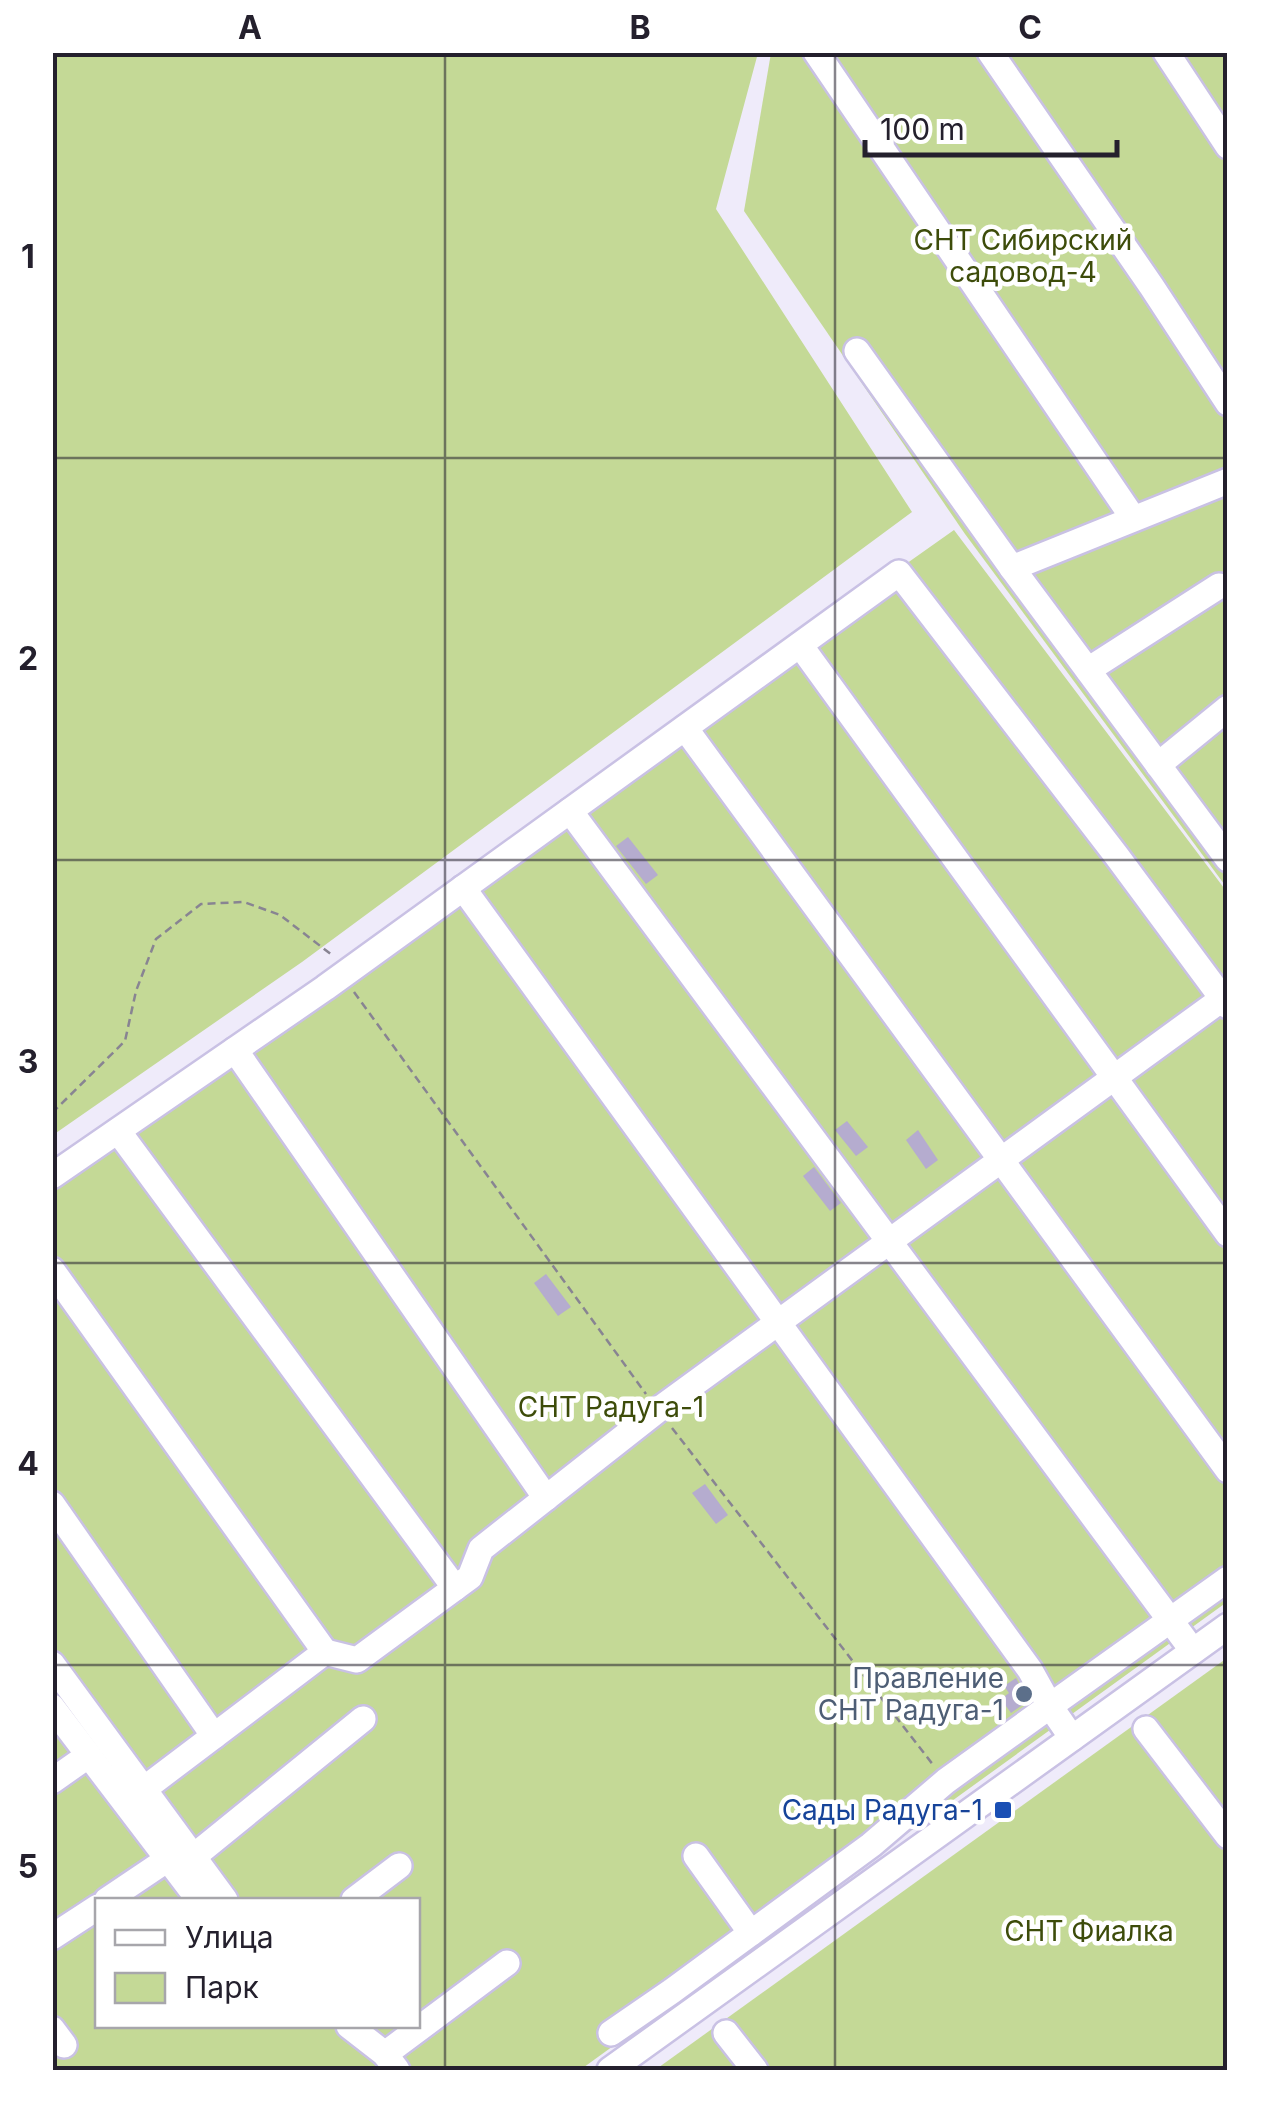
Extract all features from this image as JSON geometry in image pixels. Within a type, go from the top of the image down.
[{"type":"street","points":[[816,52],[1133,518]]},
{"type":"street","points":[[990,52],[1152,286],[1228,404]]},
{"type":"street","points":[[1166,52],[1228,146]]},
{"type":"street","points":[[857,350],[1228,860]]},
{"type":"street","points":[[1012,568],[1228,481]]},
{"type":"street","points":[[52,1176],[344,974],[899,573],[1225,1002],[1114,1078],[658,1410],[481,1549],[470,1578],[357,1660],[325,1652],[52,1270]]},
{"type":"street","points":[[1088,670],[1219,586]]},
{"type":"street","points":[[800,644],[1228,1234]]},
{"type":"street","points":[[1158,765],[1228,708]]},
{"type":"street","points":[[685,728],[1228,1470]]},
{"type":"street","points":[[570,811],[1193,1651]]},
{"type":"street","points":[[463,888],[1030,1670],[1072,1738]]},
{"type":"street","points":[[235,1050],[546,1498]]},
{"type":"street","points":[[118,1131],[455,1588]]},
{"type":"street","points":[[52,1504],[214,1736]]},
{"type":"street","points":[[611,2033],[872,1845],[946,1782],[1228,1578]]},
{"type":"street","points":[[610,2070],[1228,1626]]},
{"type":"street","points":[[144,1789],[325,1652]]},
{"type":"street","points":[[52,1664],[144,1789],[199,1898]]},
{"type":"street","points":[[52,1707],[89,1756],[181,1858],[223,1898]]},
{"type":"street","points":[[111,1898],[181,1858],[363,1719]]},
{"type":"street","points":[[1146,1729],[1228,1836]]},
{"type":"street","points":[[52,1782],[89,1756]]},
{"type":"street","points":[[696,1856],[751,1933]]},
{"type":"street","points":[[357,1898],[398,1866]]},
{"type":"street","points":[[52,1937],[95,1909]]},
{"type":"street","points":[[352,2028],[391,2062],[507,1964]]},
{"type":"street","points":[[726,2033],[755,2070]]},
{"type":"path","points":[[52,1112],[125,1041],[136,992],[156,939],[201,904],[244,902],[280,915],[336,958],[354,992],[658,1410],[946,1782]]},
{"type":"green space","points":[[53,52],[758,53],[716,209],[912,512],[302,962],[53,1135]]},
{"type":"green space","name":"СНТ Сибирский садовод-4","points":[[771,53],[1227,53],[1227,888],[965,534],[744,211]]},
{"type":"green space","name":"СНТ Радуга-1","points":[[954,530],[1227,892],[1227,1602],[580,2070],[53,2070],[53,1681],[216,1898],[95,1898],[95,2028],[420,2028],[420,1898],[231,1898],[53,1663],[53,1167]]},
{"type":"green space","name":"СНТ Фиалка","points":[[1227,1658],[1227,2070],[655,2070]]},
{"type":"building","points":[[628,837],[658,875],[646,884],[616,846]]},
{"type":"building","points":[[847,1121],[868,1147],[856,1156],[835,1130]]},
{"type":"building","points":[[918,1130],[938,1160],[926,1169],[906,1140]]},
{"type":"building","points":[[814,1167],[841,1203],[830,1211],[803,1176]]},
{"type":"building","points":[[546,1274],[571,1307],[558,1316],[534,1283]]},
{"type":"building","points":[[705,1484],[728,1515],[716,1524],[692,1493]]},
{"type":"building","points":[[1016,1678],[1028,1701],[1011,1713],[1001,1699],[1009,1693],[1004,1686]]},
{"type":"place","name":"Правление СНТ Радуга-1","points":[[1024,1694]]},
{"type":"place","name":"Сады Радуга-1","points":[[1003,1810]]}]
